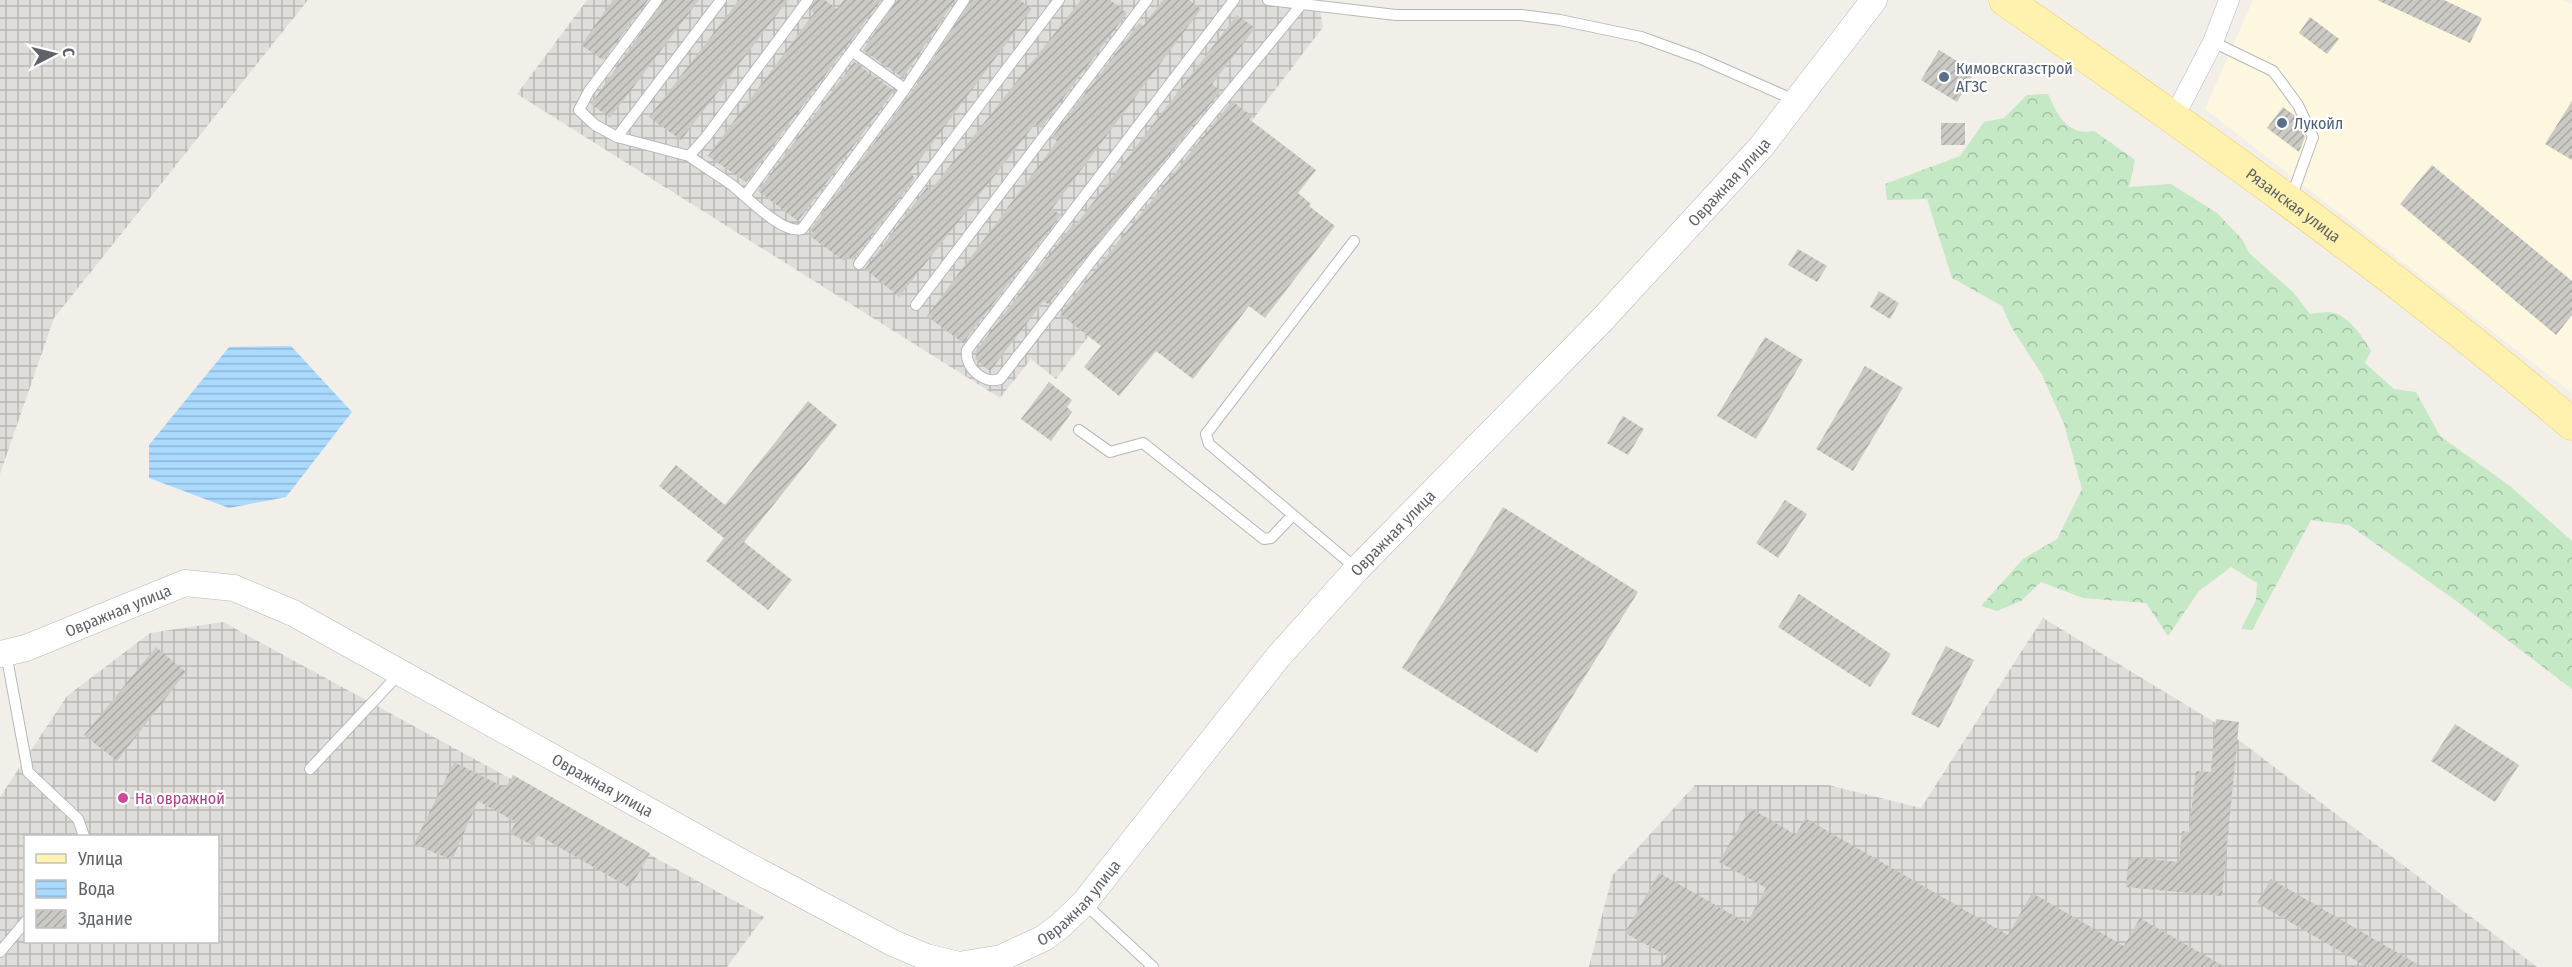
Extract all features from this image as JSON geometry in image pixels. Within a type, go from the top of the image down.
[{"type":"main road","name":"Рязанская улица","points":[[2005,0],[2174,117],[2351,247],[2572,424]]},
{"type":"street","name":"Овражная улица","points":[[3,653],[26,648],[71,631],[185,583],[234,588],[293,613],[743,863],[883,938],[926,957],[959,966],[1001,958],[1044,938],[1084,903],[1278,657],[1357,569],[1601,321],[1761,147],[1874,0]]},
{"type":"street","points":[[2174,117],[2213,42],[2225,1]]},
{"type":"lane","points":[[657,0],[589,91],[579,110],[595,125],[617,136],[688,156],[792,229],[802,229],[905,90],[964,0]]},
{"type":"lane","points":[[617,136],[721,0]]},
{"type":"lane","points":[[688,156],[706,137],[808,0]]},
{"type":"lane","points":[[745,196],[890,0]]},
{"type":"lane","points":[[859,264],[1059,0]]},
{"type":"lane","points":[[916,305],[1147,0]]},
{"type":"lane","points":[[1234,0],[967,350],[968,364],[984,379],[993,381],[1000,379],[1096,255],[1301,5]]},
{"type":"lane","points":[[1268,0],[1396,15],[1510,15],[1560,20],[1641,37],[1709,62],[1783,95],[1796,104]]},
{"type":"lane","points":[[2213,42],[2273,71],[2298,105],[2313,137],[2289,203]]},
{"type":"lane","points":[[853,52],[905,90]]},
{"type":"lane","points":[[1354,241],[1206,434],[1209,444],[1357,569]]},
{"type":"lane","points":[[1079,430],[1110,452],[1143,443],[1264,538],[1271,538],[1292,516]]},
{"type":"lane","points":[[3,653],[28,772],[78,819],[83,835]]},
{"type":"lane","points":[[310,769],[400,673]]},
{"type":"lane","points":[[1084,903],[1154,967]]},
{"type":"lane","points":[[0,952],[24,923]]},
{"type":"shaded area","points":[[0,0],[308,0],[54,318],[0,474]]},
{"type":"shaded area","points":[[587,0],[1318,0],[1323,27],[1056,379],[1031,359],[1000,398],[517,94]]},
{"type":"shaded area","points":[[2253,0],[2563,0],[2572,5],[2572,393],[2205,109]]},
{"type":"shaded area","points":[[2043,618],[2219,725],[2537,967],[1589,967],[1612,876],[1695,785],[1828,785],[1921,808]]},
{"type":"shaded area","points":[[223,622],[764,917],[727,967],[0,967],[0,797],[67,696],[150,633]]},
{"type":"green space","points":[[2048,94],[2055,109],[2070,127],[2085,132],[2094,131],[2135,160],[2129,187],[2171,184],[2217,213],[2242,239],[2249,253],[2293,292],[2310,314],[2336,313],[2348,321],[2371,351],[2365,363],[2394,389],[2416,392],[2440,436],[2510,486],[2572,541],[2572,689],[2455,600],[2349,525],[2311,520],[2252,630],[2241,629],[2256,600],[2257,583],[2231,567],[2199,591],[2168,636],[2146,603],[2083,598],[2041,582],[2021,601],[1997,611],[1981,606],[2023,559],[2057,539],[2082,489],[2064,424],[2042,375],[2012,328],[2002,306],[1952,278],[1927,199],[1887,200],[1885,184],[1960,156],[1984,122],[2004,118],[2027,95]]},
{"type":"water","points":[[291,346],[352,412],[286,497],[229,508],[149,478],[149,445],[229,347]]},
{"type":"building","points":[[613,0],[648,0],[603,60],[581,45]]},
{"type":"building","points":[[664,0],[699,0],[610,118],[591,104]]},
{"type":"building","points":[[739,0],[788,0],[681,140],[649,117]]},
{"type":"building","points":[[815,0],[825,0],[837,9],[844,0],[881,0],[746,182],[708,156],[814,13],[810,10]]},
{"type":"building","points":[[897,0],[955,0],[903,78],[863,50]]},
{"type":"building","points":[[971,0],[1020,0],[1032,9],[910,173],[915,178],[853,260],[848,256],[844,261],[810,236],[813,232],[810,230],[911,93]]},
{"type":"building","points":[[1081,0],[1110,0],[1127,13],[1041,128],[1035,124],[899,297],[865,269],[927,187],[931,190]]},
{"type":"building","points":[[1163,0],[1189,0],[1201,9],[1052,209],[1061,215],[963,343],[927,316],[1057,141],[1052,137],[1139,23],[1143,26]]},
{"type":"building","points":[[2377,0],[2444,0],[2482,18],[2470,43]]},
{"type":"building","points":[[1237,15],[1255,28],[1212,84],[1221,91],[1048,304],[1044,301],[990,371],[975,359],[977,354],[975,352]]},
{"type":"building","points":[[2310,17],[2339,39],[2327,54],[2299,33]]},
{"type":"building","points":[[1939,50],[1975,72],[1957,102],[1921,80]]},
{"type":"building","points":[[854,62],[894,91],[798,221],[758,191]]},
{"type":"building","points":[[1232,101],[1252,116],[1249,119],[1316,170],[1298,193],[1311,204],[1309,206],[1335,226],[1265,318],[1249,306],[1193,379],[1156,351],[1119,396],[1084,367],[1101,346],[1060,314]]},
{"type":"building","points":[[2572,101],[2572,160],[2545,144]]},
{"type":"building","points":[[2283,107],[2295,116],[2305,137],[2299,152],[2267,128]]},
{"type":"building","points":[[1941,123],[1965,123],[1965,145],[1941,145]]},
{"type":"building","points":[[2432,165],[2572,281],[2572,315],[2556,335],[2400,204]]},
{"type":"building","points":[[1798,249],[1827,266],[1817,282],[1788,265]]},
{"type":"building","points":[[1879,291],[1899,303],[1890,319],[1870,307]]},
{"type":"building","points":[[1765,337],[1803,360],[1756,439],[1717,416]]},
{"type":"building","points":[[1865,366],[1903,388],[1853,471],[1816,449]]},
{"type":"building","points":[[1049,382],[1072,400],[1067,407],[1072,412],[1051,441],[1021,419]]},
{"type":"building","points":[[808,401],[837,425],[744,542],[792,580],[768,610],[706,561],[724,538],[659,486],[676,465],[725,505]]},
{"type":"building","points":[[1623,416],[1644,429],[1628,455],[1607,443]]},
{"type":"building","points":[[1785,500],[1807,514],[1778,558],[1756,543]]},
{"type":"building","points":[[1503,507],[1638,592],[1537,753],[1402,668]]},
{"type":"building","points":[[1799,594],[1891,654],[1870,687],[1778,627]]},
{"type":"building","points":[[1946,646],[1974,660],[1939,728],[1911,714]]},
{"type":"building","points":[[156,647],[186,672],[117,761],[84,735]]},
{"type":"building","points":[[2216,719],[2239,722],[2222,896],[2126,887],[2129,857],[2179,862],[2182,831],[2189,832],[2196,771],[2211,772]]},
{"type":"building","points":[[2455,724],[2519,765],[2495,802],[2431,761]]},
{"type":"building","points":[[454,762],[506,788],[513,775],[650,853],[630,888],[538,835],[532,845],[510,833],[516,822],[478,801],[452,860],[414,844]]},
{"type":"building","points":[[1750,808],[1796,835],[1805,818],[2008,935],[2032,893],[2124,946],[2140,918],[2225,967],[1661,967],[1667,956],[1625,933],[1659,873],[1747,923],[1766,888],[1719,862]]},
{"type":"building","points":[[2271,879],[2422,967],[2367,967],[2257,903]]},
{"type":"place","name":"Кимовскгазстрой АГЗС","points":[[1944,77]]},
{"type":"place","name":"Лукойл","points":[[2282,123]]},
{"type":"place","name":"На овражной","points":[[123,798]]}]
